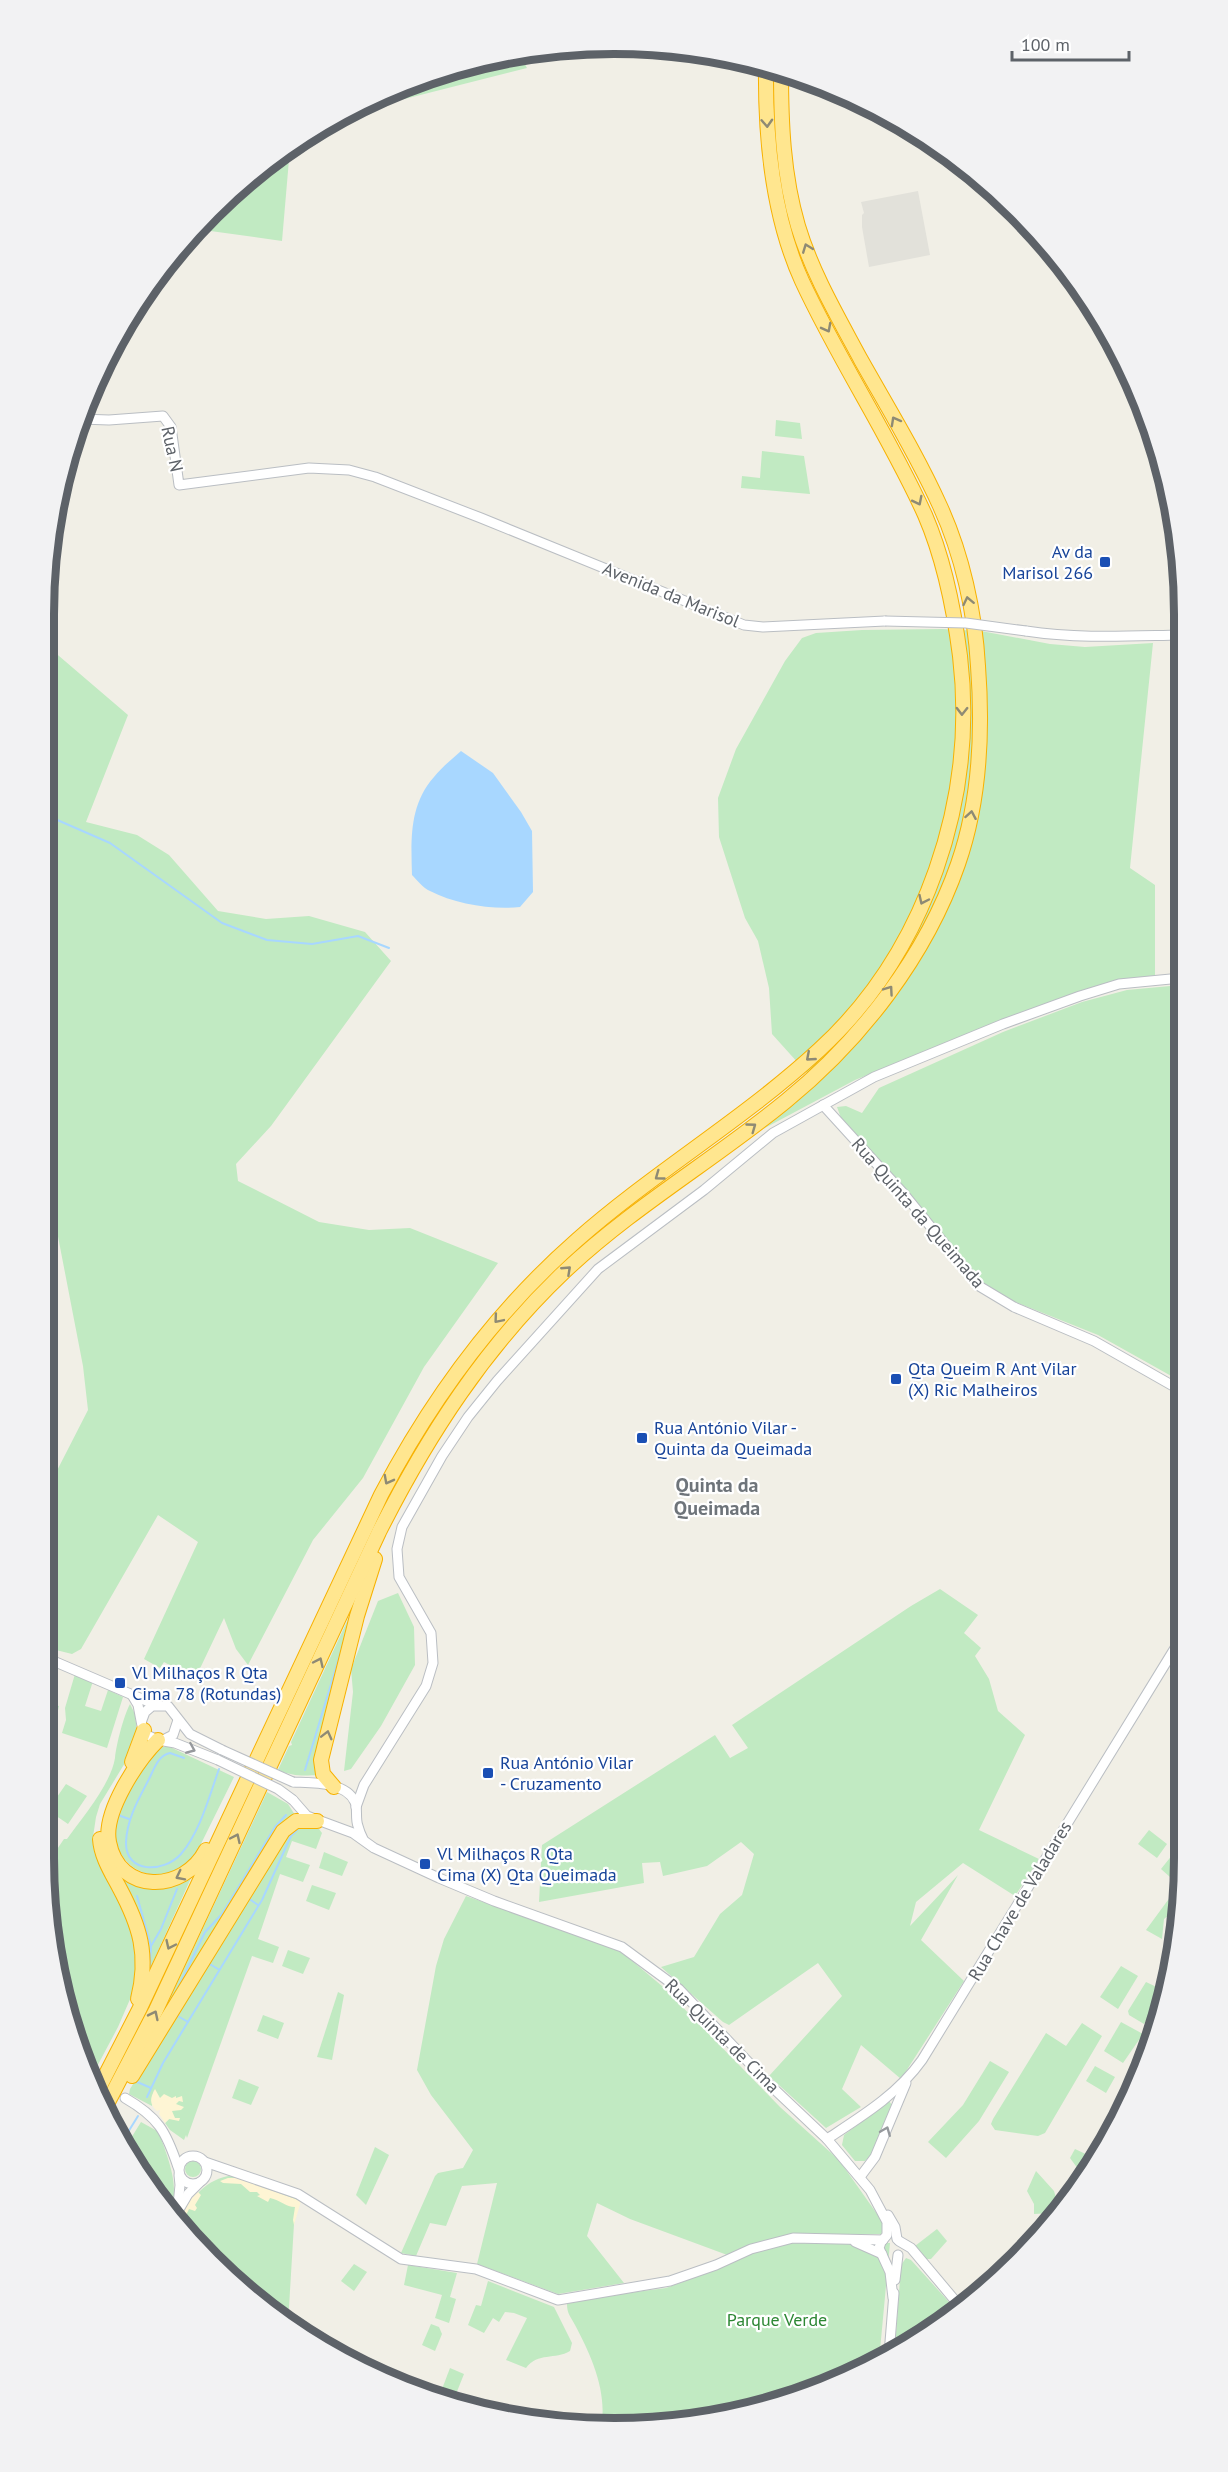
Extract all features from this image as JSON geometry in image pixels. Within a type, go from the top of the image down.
[{"type":"highway","points":[[160,1740],[141,1760],[115,1806],[108,1832],[112,1851],[122,1867],[137,1878],[160,1883],[184,1875],[202,1857],[381,1495],[410,1442],[445,1387],[496,1321],[548,1266],[578,1239],[706,1141],[822,1047],[871,992],[898,953],[932,880],[951,818],[962,750],[963,685],[960,653],[948,586],[926,517],[801,279],[784,231],[767,136],[766,75]]},
{"type":"highway","points":[[109,2100],[156,2010],[401,1489],[433,1432],[470,1379],[510,1328],[548,1288],[611,1231],[785,1102],[816,1076],[843,1048],[888,993],[910,961],[938,910],[958,864],[969,826],[978,774],[982,716],[978,658],[957,550],[941,508],[839,320],[816,273],[799,228],[784,151],[782,80]]},
{"type":"highway","points":[[336,1788],[323,1774],[321,1760],[363,1594],[384,1538],[407,1491],[442,1430],[494,1356],[548,1288]]},
{"type":"highway","points":[[102,2083],[168,1949],[345,1568]]},
{"type":"highway","points":[[110,2069],[138,1999],[143,1972],[143,1946],[137,1922],[100,1844],[100,1825],[107,1803],[135,1756],[143,1726]]},
{"type":"highway","points":[[113,2108],[283,1831],[296,1821],[317,1821]]},
{"type":"street","name":"Rua N","points":[[90,419],[163,416],[171,428],[179,485]]},
{"type":"street","name":"Avenida da Marisol","points":[[179,485],[309,468],[349,470],[375,477],[481,518],[744,625],[763,627],[885,621],[948,622],[1096,638],[1174,635]]},
{"type":"street","points":[[132,1695],[143,1726],[152,1739],[175,1743],[218,1760],[278,1789],[293,1800],[307,1816],[317,1821],[335,1827],[350,1823],[365,1782],[422,1693],[432,1671],[434,1653],[431,1633],[402,1584],[397,1568],[397,1549],[402,1527],[452,1441],[497,1381],[598,1269],[704,1190],[773,1133],[874,1077],[1003,1024],[1080,996],[1119,984],[1174,979]]},
{"type":"street","name":"Rua Quinta da Queimada","points":[[823,1105],[904,1194],[979,1286],[1014,1307],[1094,1341],[1174,1386]]},
{"type":"street","name":"Rua Chave de Valadares","points":[[827,2139],[878,2105],[906,2081],[932,2043],[1174,1650]]},
{"type":"street","points":[[54,1661],[156,1705],[168,1706],[190,1734],[222,1750],[293,1782],[317,1782],[336,1788],[352,1797],[363,1839]]},
{"type":"street","points":[[143,1726],[145,1712],[156,1705]]},
{"type":"street","points":[[160,1740],[173,1735],[178,1720]]},
{"type":"street","points":[[336,1788],[354,1787],[365,1782]]},
{"type":"street","points":[[300,1810],[298,1794],[308,1783]]},
{"type":"street","name":"Rua Quinta de Cima","points":[[335,1827],[363,1839],[374,1848],[473,1893],[630,1952],[691,2000],[772,2087],[827,2139],[860,2177],[893,2223],[898,2240],[911,2248],[956,2301]]},
{"type":"street","points":[[860,2177],[875,2157],[906,2081]]},
{"type":"street","points":[[125,2098],[150,2113],[165,2134],[179,2148],[205,2162],[298,2194],[401,2259],[476,2269],[558,2300],[670,2281],[693,2274],[751,2249],[793,2238],[884,2239],[891,2236],[898,2240],[899,2254],[890,2345]]},
{"type":"street","points":[[165,2134],[179,2171],[188,2183],[222,2173],[241,2174]]},
{"type":"street","points":[[176,2207],[180,2185],[179,2171],[187,2156],[196,2156]]},
{"type":"street","points":[[179,2210],[188,2194],[207,2173],[205,2162]]},
{"type":"street","name":"Rua Quinta de Cima","points":[[882,2210],[887,2222],[884,2239]]},
{"type":"street","points":[[841,2239],[864,2245],[890,2258],[899,2254]]},
{"type":"street","points":[[884,2239],[880,2245],[890,2272],[893,2298]]},
{"type":"street","name":"Rua Quinta de Cima","points":[[899,2254],[908,2253],[918,2259]]},
{"type":"shaded area","points":[[918,191],[930,255],[869,267],[862,227],[864,213],[861,202]]},
{"type":"green space","points":[[524,62],[527,68],[383,104],[469,73]]},
{"type":"green space","points":[[289,158],[282,241],[206,230],[245,193]]},
{"type":"green space","points":[[776,420],[800,423],[802,439],[775,436]]},
{"type":"green space","points":[[762,451],[804,456],[810,494],[741,488],[742,476],[760,478]]},
{"type":"green space","points":[[862,630],[981,631],[1050,644],[1085,647],[1153,643],[1130,868],[1155,885],[1155,977],[1015,1016],[855,1080],[763,1129],[817,1084],[772,1034],[769,988],[758,941],[745,918],[719,837],[718,798],[736,749],[785,661],[802,638],[816,633]]},
{"type":"green space","points":[[54,652],[128,715],[86,822],[137,835],[169,855],[218,911],[266,919],[309,916],[365,932],[391,961],[271,1126],[236,1164],[238,1181],[319,1222],[369,1230],[410,1228],[498,1263],[424,1367],[363,1478],[313,1540],[248,1665],[236,1649],[224,1618],[195,1679],[164,1662],[160,1668],[144,1659],[198,1542],[158,1515],[81,1649],[72,1654],[54,1650],[54,1476],[88,1410],[83,1366],[55,1221]]},
{"type":"green space","points":[[1174,986],[1174,1378],[1098,1335],[998,1295],[974,1276],[841,1118],[837,1107],[846,1106],[862,1113],[879,1088],[1003,1032],[1082,1002],[1127,990]]},
{"type":"green space","points":[[940,1589],[978,1615],[964,1633],[981,1648],[975,1656],[989,1679],[998,1711],[1025,1735],[979,1830],[1039,1859],[1015,1896],[963,1863],[916,1902],[910,1926],[958,1875],[921,1940],[964,1981],[901,2079],[861,2045],[842,2089],[861,2107],[826,2128],[769,2076],[842,1996],[818,1963],[729,2025],[661,1967],[694,1957],[720,1914],[742,1895],[754,1854],[741,1842],[707,1866],[663,1876],[660,1862],[642,1863],[644,1883],[539,1902],[542,1845],[715,1735],[730,1758],[748,1748],[732,1725]]},
{"type":"green space","points":[[398,1593],[414,1627],[415,1665],[381,1726],[351,1769],[344,1771],[353,1692],[351,1669],[378,1601]]},
{"type":"green space","points":[[355,1604],[318,1775],[297,1775],[278,1770],[289,1746],[292,1745],[291,1742]]},
{"type":"green space","points":[[75,1674],[93,1681],[85,1706],[101,1711],[108,1690],[123,1697],[107,1748],[62,1733],[66,1720],[65,1708]]},
{"type":"green space","points":[[130,1704],[135,1714],[137,1732],[134,1748],[100,1804],[93,1837],[96,1853],[128,1918],[138,1953],[134,1990],[96,2069],[73,2003],[65,1967],[55,1895],[54,1854],[88,1811],[108,1779]]},
{"type":"green space","points":[[54,1705],[59,1706],[54,1723]]},
{"type":"green space","points":[[159,1747],[170,1747],[234,1777],[195,1856],[179,1869],[161,1875],[139,1871],[130,1865],[123,1857],[115,1836],[122,1803],[139,1774]]},
{"type":"green space","points":[[66,1784],[87,1796],[68,1824],[54,1814],[54,1801]]},
{"type":"green space","points":[[267,1792],[288,1804],[295,1815],[158,2024]]},
{"type":"green space","points":[[310,1825],[322,1833],[316,1849],[292,1841],[286,1857],[310,1865],[303,1882],[280,1874],[258,1939],[279,1947],[273,1963],[252,1956],[187,2138],[186,2135],[184,2140],[170,2130],[165,2123],[169,2119],[154,2090],[152,2106],[129,2094],[130,2089],[291,1829]]},
{"type":"green space","points":[[1149,1830],[1167,1844],[1157,1858],[1138,1844]]},
{"type":"green space","points":[[324,1852],[348,1862],[342,1876],[319,1868]]},
{"type":"green space","points":[[1174,1854],[1173,1880],[1161,1869]]},
{"type":"green space","points":[[118,1870],[146,1884],[163,1887],[171,1886],[192,1876],[147,1975]]},
{"type":"green space","points":[[312,1885],[336,1893],[329,1910],[306,1901]]},
{"type":"green space","points":[[1173,1893],[1171,1913],[1164,1919],[1162,1939],[1146,1930]]},
{"type":"green space","points":[[466,1896],[618,1949],[662,1986],[780,2107],[839,2160],[882,2221],[881,2234],[791,2235],[730,2256],[630,2219],[597,2203],[587,2236],[624,2283],[558,2294],[477,2264],[497,2183],[462,2186],[446,2226],[430,2223],[416,2256],[401,2253],[435,2176],[438,2173],[463,2168],[473,2150],[431,2095],[417,2070],[436,1966],[444,1939]]},
{"type":"green space","points":[[288,1950],[310,1958],[303,1974],[282,1966]]},
{"type":"green space","points":[[1121,1966],[1138,1976],[1118,2009],[1100,1997]]},
{"type":"green space","points":[[1146,1982],[1158,1988],[1154,2007],[1144,2024],[1129,2015],[1128,2011]]},
{"type":"green space","points":[[338,1992],[344,1995],[332,2060],[317,2057]]},
{"type":"green space","points":[[263,2015],[284,2023],[278,2039],[257,2031]]},
{"type":"green space","points":[[1121,2022],[1143,2034],[1123,2063],[1104,2051]]},
{"type":"green space","points":[[1082,2023],[1102,2036],[1045,2133],[1038,2136],[995,2130],[991,2124],[993,2119],[1046,2033],[1066,2046]]},
{"type":"green space","points":[[990,2061],[1009,2072],[979,2121],[946,2158],[928,2142],[963,2105]]},
{"type":"green space","points":[[1095,2066],[1115,2077],[1106,2093],[1086,2081]]},
{"type":"green space","points":[[239,2079],[259,2087],[251,2105],[232,2098]]},
{"type":"green space","points":[[889,2101],[892,2105],[871,2155],[865,2161],[855,2161],[842,2145],[844,2135]]},
{"type":"green space","points":[[141,2122],[159,2132],[172,2172],[173,2203],[148,2169],[130,2140]]},
{"type":"green space","points":[[375,2147],[389,2155],[366,2205],[356,2195]]},
{"type":"green space","points":[[1075,2149],[1088,2155],[1079,2170],[1070,2158]]},
{"type":"green space","points":[[193,2161],[201,2169],[193,2177],[185,2169]]},
{"type":"green space","points":[[1036,2171],[1054,2191],[1057,2201],[1046,2213],[1034,2214],[1034,2204],[1027,2191]]},
{"type":"green space","points":[[233,2175],[291,2194],[300,2200],[294,2224],[289,2313],[218,2254],[183,2215],[200,2191],[223,2177]]},
{"type":"green space","points":[[937,2229],[947,2241],[931,2259],[926,2259],[915,2246]]},
{"type":"green space","name":"Parque Verde","points":[[794,2241],[890,2243],[880,2350],[828,2375],[759,2399],[687,2413],[651,2417],[602,2418],[602,2396],[596,2371],[568,2313],[567,2304],[574,2300],[666,2288],[720,2268],[751,2251]]},
{"type":"green space","points":[[906,2258],[911,2260],[949,2302],[949,2306],[895,2342],[901,2265]]},
{"type":"green space","points":[[354,2264],[367,2272],[354,2291],[341,2281]]},
{"type":"green space","points":[[408,2265],[457,2273],[450,2297],[456,2299],[449,2323],[435,2318],[442,2295],[404,2285]]},
{"type":"green space","points":[[488,2281],[554,2307],[572,2343],[570,2351],[541,2358],[526,2368],[506,2360],[527,2318],[505,2312],[499,2322],[493,2318],[484,2333],[468,2325],[476,2305],[481,2306]]},
{"type":"green space","points":[[431,2324],[439,2327],[442,2334],[435,2351],[422,2345]]},
{"type":"green space","points":[[450,2368],[464,2374],[456,2394],[442,2389]]},
{"type":"sand","points":[[155,2089],[160,2098],[164,2094],[172,2098],[182,2096],[183,2102],[179,2101],[176,2104],[184,2107],[181,2110],[172,2111],[175,2118],[180,2118],[179,2121],[169,2119],[165,2123],[159,2114],[160,2110],[157,2111],[152,2103],[151,2098]]},
{"type":"sand","points":[[237,2178],[301,2201],[294,2225],[295,2207],[270,2198],[268,2202],[257,2196],[260,2195],[257,2192],[250,2192],[241,2184],[220,2181]]},
{"type":"sand","points":[[198,2192],[201,2195],[195,2205],[197,2208],[195,2211],[189,2209],[186,2215],[183,2214],[189,2201]]},
{"type":"water","points":[[461,751],[493,773],[532,831],[533,892],[520,907],[486,907],[462,903],[427,890],[412,875],[413,823],[420,799],[437,773]]},
{"type":"waterway","points":[[54,774],[57,775],[55,819],[110,843],[222,923],[267,940],[312,944],[358,936],[389,948]]},
{"type":"waterway","points":[[305,1770],[345,1638]]},
{"type":"waterway","points":[[184,1758],[170,1753],[159,1760],[134,1810],[128,1825],[126,1842],[127,1852],[138,1865],[147,1867],[165,1865],[181,1854],[199,1825],[219,1769]]},
{"type":"waterway","points":[[118,1815],[129,1819]]},
{"type":"waterway","points":[[177,1990],[205,1932],[222,1914],[275,1827],[286,1815]]},
{"type":"waterway","points":[[147,2097],[163,2063],[262,1900],[291,1836],[297,1830]]},
{"type":"waterway","points":[[151,1946],[161,1929],[177,1889]]},
{"type":"waterway","points":[[137,1896],[151,1946],[150,1965]]},
{"type":"waterway","points":[[248,1898],[258,1905]]},
{"type":"waterway","points":[[208,1963],[218,1969]]},
{"type":"waterway","points":[[176,2015],[188,2022]]},
{"type":"waterway","points":[[135,2081],[151,2088]]},
{"type":"waterway","points":[[127,2134],[138,2116]]},
{"type":"place","name":"Av da Marisol 266","points":[[1105,562]]},
{"type":"place","name":"Qta Queim R Ant Vilar (X) Ric Malheiros","points":[[896,1379]]},
{"type":"place","name":"Rua António Vilar - Quinta da Queimada","points":[[642,1438]]},
{"type":"place","name":"Vl Milhaços R Qta Cima 78 (Rotundas)","points":[[120,1683]]},
{"type":"place","name":"Rua António Vilar - Cruzamento","points":[[488,1773]]},
{"type":"place","name":"Vl Milhaços R Qta Cima (X) Qta Queimada","points":[[425,1864]]},
{"type":"district","name":"Quinta da Queimada","points":[[717,1496]]}]
